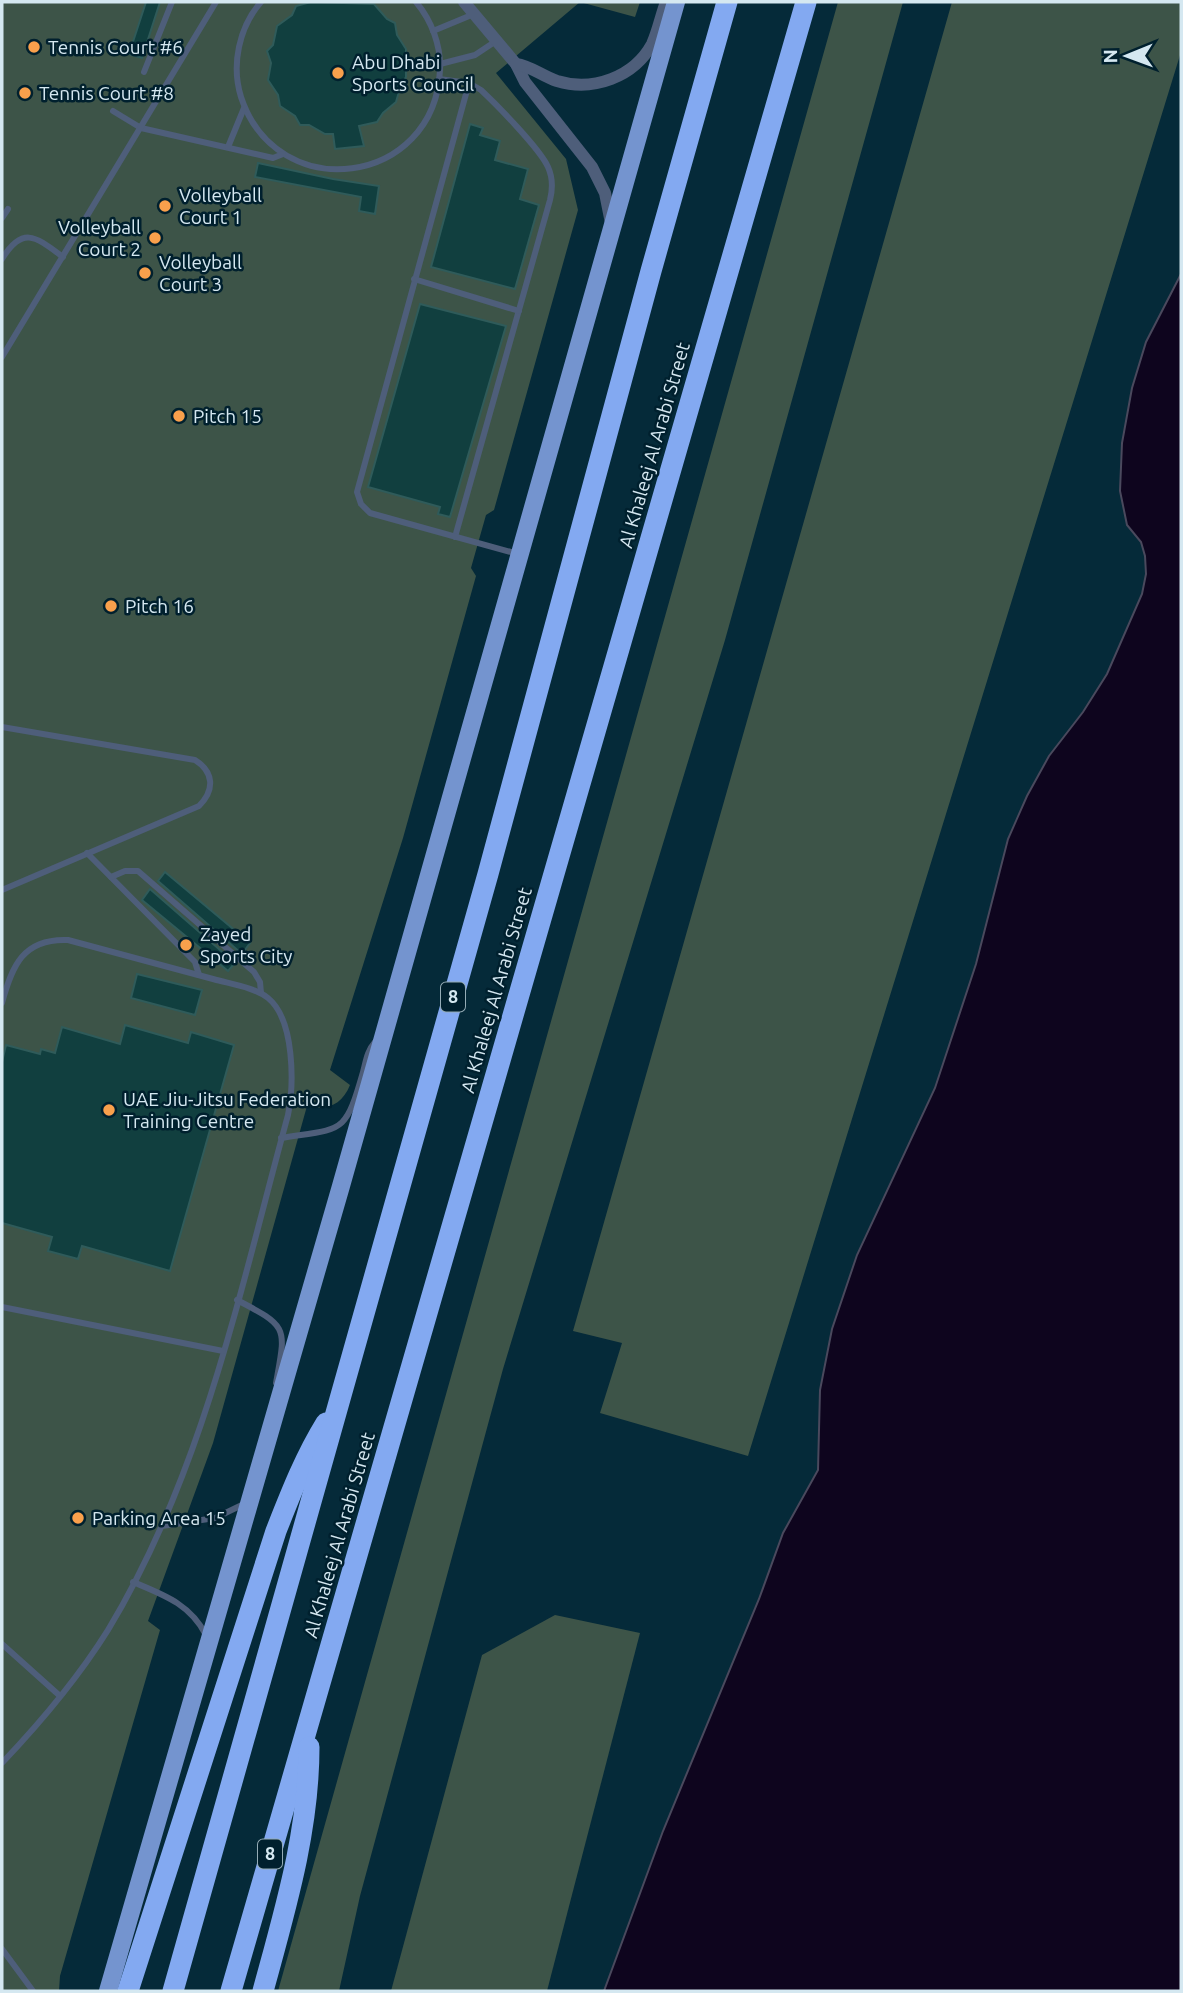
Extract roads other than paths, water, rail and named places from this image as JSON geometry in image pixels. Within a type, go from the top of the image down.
[{"type":"highway","name":"Al Khaleej Al Arabi Street","points":[[173,1991],[500,829],[650,271],[727,2]]},
{"type":"highway","name":"Al Khaleej Al Arabi Street","points":[[231,1991],[806,2]]},
{"type":"highway","points":[[128,1991],[276,1531],[313,1444],[340,1401]]},
{"type":"highway","points":[[263,1991],[305,1817],[309,1717]]},
{"type":"main road","points":[[108,1991],[274,1421],[676,2]]},
{"type":"street","points":[[464,2],[516,64],[525,82],[600,180],[609,206],[611,234]]},
{"type":"street","points":[[516,64],[569,83],[594,83],[619,76],[630,70],[648,51],[666,2]]},
{"type":"lane","points":[[144,72],[172,2]]},
{"type":"lane","points":[[2,357],[216,2]]},
{"type":"lane","points":[[261,2],[249,20],[239,48],[237,78],[244,107],[257,128],[284,154],[309,165],[337,170],[358,168],[382,160],[407,144],[425,121],[437,93],[440,64],[433,31],[416,2]]},
{"type":"lane","points":[[433,31],[474,14]]},
{"type":"lane","points":[[440,64],[475,55],[496,41]]},
{"type":"lane","points":[[439,79],[469,83],[485,94],[541,155],[551,177],[550,200],[455,537]]},
{"type":"lane","points":[[469,83],[357,492],[361,504],[370,513],[520,555]]},
{"type":"lane","points":[[228,147],[244,107]]},
{"type":"lane","points":[[113,111],[141,128],[273,158],[284,154]]},
{"type":"lane","points":[[2,218],[8,209]]},
{"type":"lane","points":[[2,259],[15,241],[27,237],[39,240],[63,257]]},
{"type":"lane","points":[[414,279],[519,311]]},
{"type":"lane","points":[[2,727],[195,760],[208,773],[210,791],[199,806],[2,890]]},
{"type":"lane","points":[[87,853],[195,962],[199,975]]},
{"type":"lane","points":[[111,877],[125,871],[138,871],[254,972],[260,982],[261,993]]},
{"type":"lane","points":[[2,1003],[9,977],[20,958],[37,945],[57,940],[68,940],[261,993],[277,1007],[281,1017],[290,1059],[291,1100],[194,1447],[162,1526],[108,1629],[60,1696],[2,1762]]},
{"type":"lane","points":[[2,970],[9,977]]},
{"type":"lane","points":[[281,1139],[334,1129],[344,1122],[353,1106],[368,1054],[373,1044],[383,1038]]},
{"type":"lane","points":[[237,1300],[271,1319],[280,1331],[283,1345],[275,1387],[274,1421]]},
{"type":"lane","points":[[2,1307],[223,1351]]},
{"type":"lane","points":[[162,1526],[215,1518],[251,1499]]},
{"type":"lane","points":[[133,1583],[182,1605],[199,1623],[209,1646]]},
{"type":"lane","points":[[2,1644],[60,1696]]},
{"type":"lane","points":[[2,1949],[33,1991]]},
{"type":"place","name":"Tennis Court #6","points":[[34,47]]},
{"type":"place","name":"Abu Dhabi Sports Council","points":[[338,73]]},
{"type":"place","name":"Tennis Court #8","points":[[25,93]]},
{"type":"place","name":"Volleyball Court 1","points":[[165,206]]},
{"type":"place","name":"Volleyball Court 2","points":[[155,238]]},
{"type":"place","name":"Volleyball Court 3","points":[[145,273]]},
{"type":"place","name":"Pitch 15","points":[[179,416]]},
{"type":"place","name":"Pitch 16","points":[[111,606]]},
{"type":"place","name":"Zayed Sports City","points":[[186,945]]},
{"type":"place","name":"UAE Jiu-Jitsu Federation Training Centre","points":[[109,1110]]},
{"type":"place","name":"Parking Area 15","points":[[78,1518]]}]
